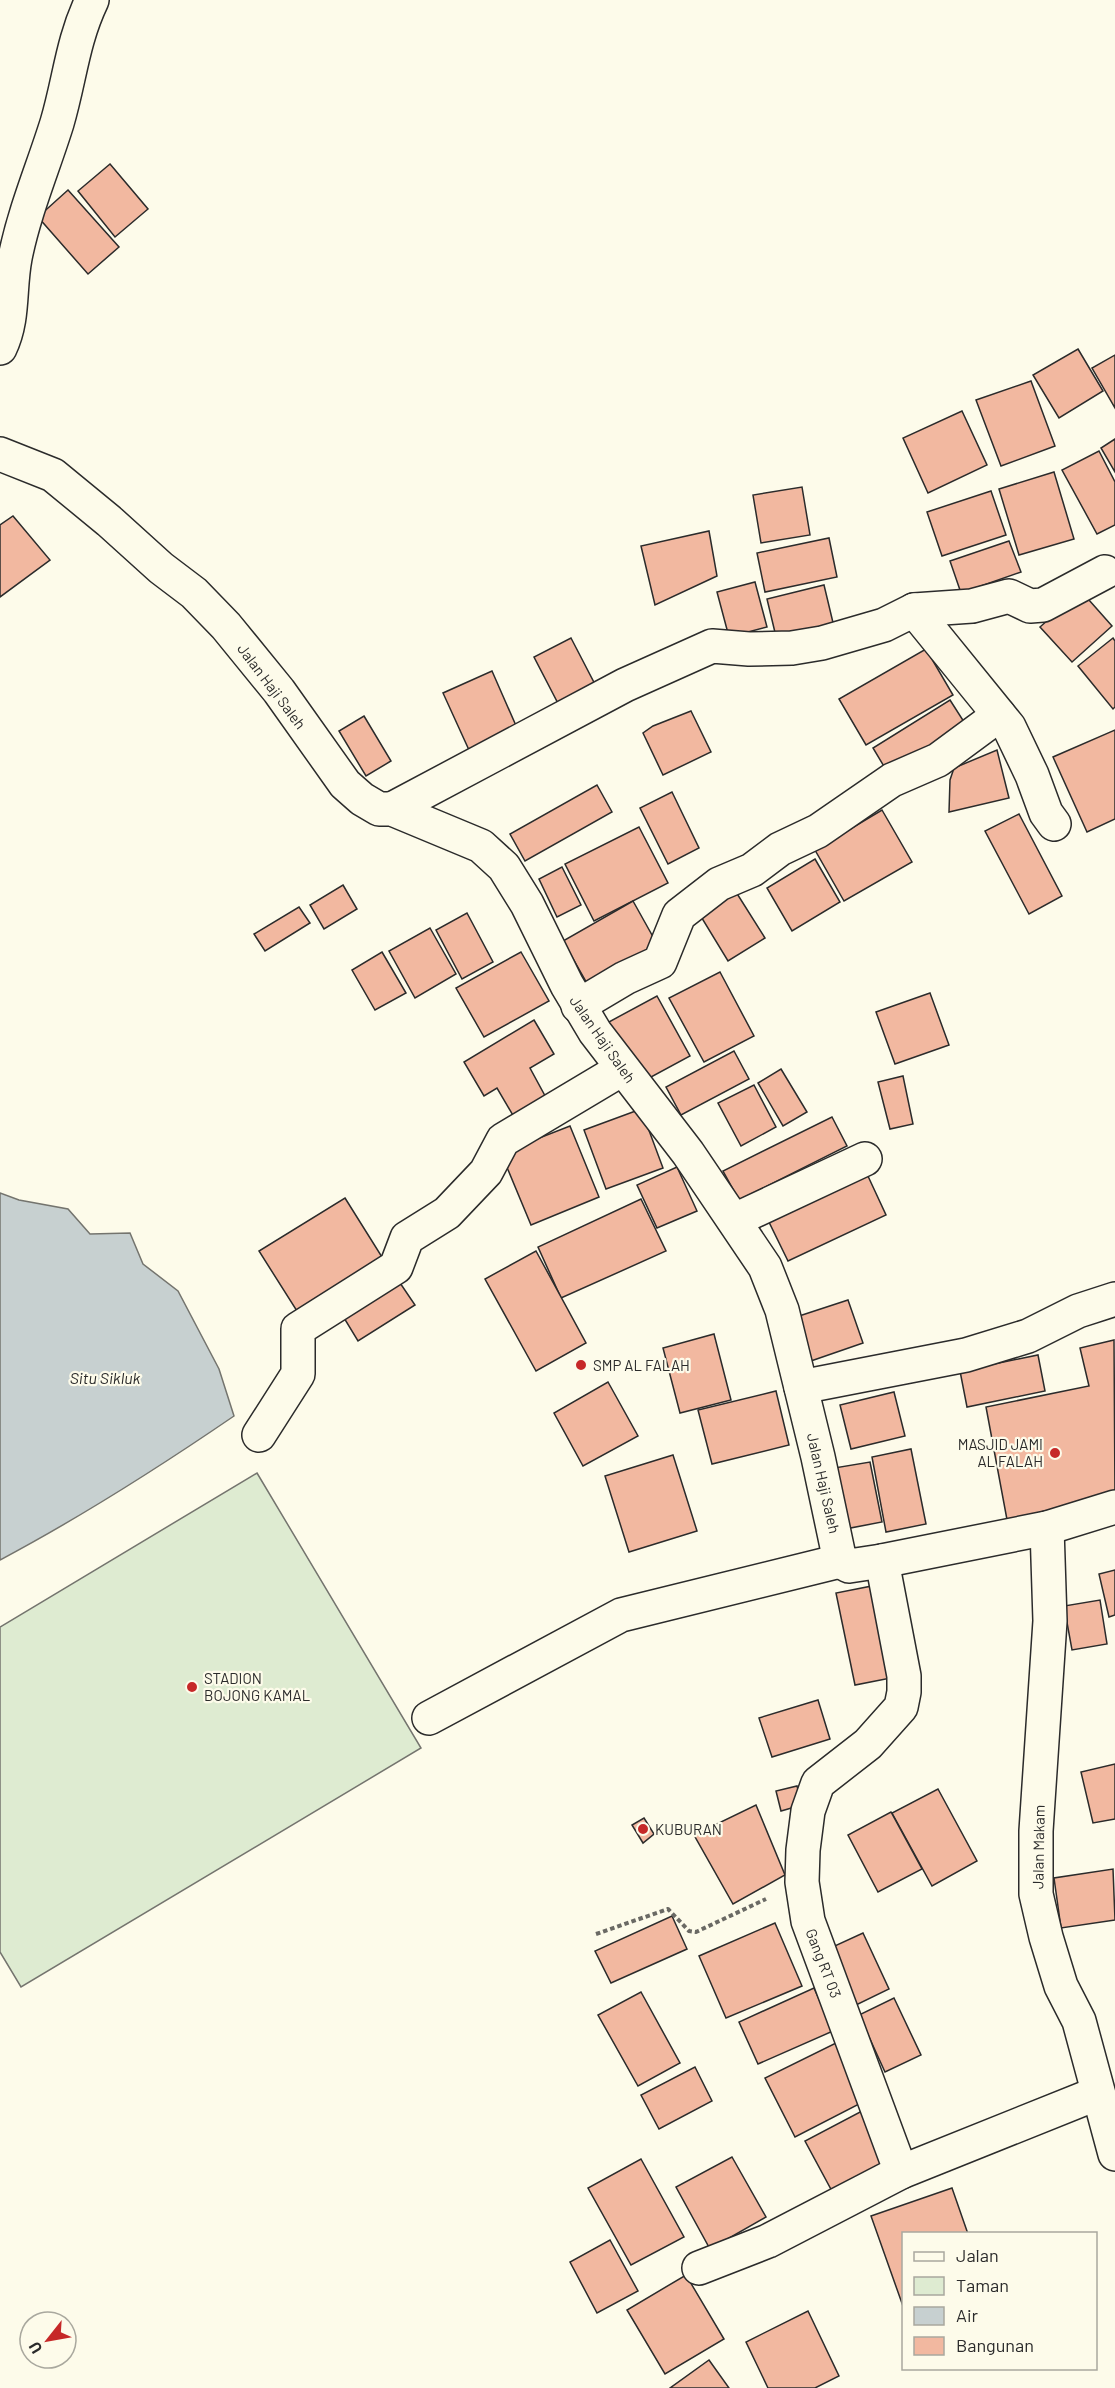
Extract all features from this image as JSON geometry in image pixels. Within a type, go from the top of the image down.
[{"type":"street","points":[[0,348],[10,319],[15,261],[28,204],[56,124],[79,27],[92,0]]},
{"type":"street","name":"Jalan Haji Saleh","points":[[0,454],[53,475],[161,568],[194,593],[226,626],[279,691],[345,784],[362,799],[380,809],[392,809],[481,846],[504,867],[527,904],[579,1006],[622,1069],[688,1153],[765,1267],[783,1310],[819,1456],[840,1561]]},
{"type":"street","points":[[392,809],[626,685],[712,646],[749,649],[812,645],[884,625],[914,610],[972,606],[1009,596],[1030,606],[1043,605],[1105,572]]},
{"type":"street","points":[[914,610],[1009,727],[1032,775],[1046,813],[1054,824]]},
{"type":"street","points":[[579,1006],[626,978],[660,962],[679,915],[719,884],[752,870],[780,849],[818,831],[892,780],[938,760],[999,715]]},
{"type":"street","points":[[259,1435],[298,1374],[298,1329],[396,1267],[407,1238],[447,1214],[486,1172],[503,1140],[622,1069]]},
{"type":"street","points":[[735,1220],[865,1159]]},
{"type":"street","points":[[801,1387],[966,1355],[1028,1336],[1078,1311],[1115,1299]]},
{"type":"street","points":[[429,1718],[621,1616],[840,1561],[849,1566],[882,1561],[1047,1528],[1115,1507]]},
{"type":"street","name":"Jalan Makam","points":[[1047,1528],[1050,1621],[1036,1831],[1036,1894],[1061,1986],[1079,2021],[1115,2154]]},
{"type":"street","name":"Gang RT 03","points":[[882,1561],[904,1676],[901,1707],[868,1744],[818,1783],[808,1811],[802,1882],[808,1921],[901,2172]]},
{"type":"street","points":[[699,2268],[768,2241],[901,2172],[1098,2093]]},
{"type":"path","points":[[596,1934],[668,1909],[689,1931],[696,1932],[802,1882]]},
{"type":"green space","name":"STADION BOJONG KAMAL","points":[[257,1473],[421,1748],[21,1987],[0,1952],[0,1627]]},
{"type":"water","name":"Situ Sikluk","points":[[0,1193],[19,1200],[68,1209],[90,1234],[130,1233],[143,1264],[178,1291],[219,1369],[234,1416],[119,1491],[0,1560]]},
{"type":"building","points":[[110,164],[148,209],[115,237],[78,191]]},
{"type":"building","points":[[68,190],[119,247],[88,274],[38,217]]},
{"type":"building","points":[[1078,349],[1103,391],[1059,418],[1033,375]]},
{"type":"building","points":[[1115,355],[1115,408],[1092,368]]},
{"type":"building","points":[[1031,381],[1055,446],[1001,466],[976,400]]},
{"type":"building","points":[[962,411],[987,465],[928,493],[903,438]]},
{"type":"building","points":[[1115,439],[1115,472],[1101,448]]},
{"type":"building","points":[[1099,451],[1115,482],[1115,525],[1097,534],[1062,470]]},
{"type":"building","points":[[1054,472],[1074,539],[1019,555],[999,489]]},
{"type":"building","points":[[802,487],[810,535],[761,543],[753,495]]},
{"type":"building","points":[[991,491],[1006,535],[942,556],[927,512]]},
{"type":"building","points":[[13,516],[50,560],[0,597],[0,525]]},
{"type":"building","points":[[709,531],[717,576],[655,605],[641,546]]},
{"type":"building","points":[[829,538],[837,577],[765,592],[757,553]]},
{"type":"building","points":[[1009,541],[1021,572],[961,593],[950,561]]},
{"type":"building","points":[[755,582],[767,627],[729,637],[717,592]]},
{"type":"building","points":[[824,585],[835,631],[778,645],[767,599]]},
{"type":"building","points":[[1081,591],[1112,626],[1072,662],[1040,627]]},
{"type":"building","points":[[571,638],[600,694],[563,713],[534,657]]},
{"type":"building","points":[[1113,638],[1115,641],[1115,707],[1113,709],[1078,666]]},
{"type":"building","points":[[926,649],[953,695],[866,745],[839,699]]},
{"type":"building","points":[[492,671],[517,728],[469,750],[443,693]]},
{"type":"building","points":[[950,700],[966,725],[888,773],[873,748]]},
{"type":"building","points":[[691,711],[711,752],[663,775],[643,733],[653,726]]},
{"type":"building","points":[[364,716],[391,761],[366,776],[339,731]]},
{"type":"building","points":[[1115,730],[1115,819],[1087,832],[1053,757]]},
{"type":"building","points":[[997,750],[1009,798],[949,812],[950,780],[954,768]]},
{"type":"building","points":[[597,785],[612,812],[525,861],[510,834]]},
{"type":"building","points":[[672,792],[699,848],[668,864],[640,808]]},
{"type":"building","points":[[882,810],[912,862],[844,901],[815,850]]},
{"type":"building","points":[[1019,814],[1062,896],[1029,914],[985,831]]},
{"type":"building","points":[[639,827],[668,883],[594,921],[565,864]]},
{"type":"building","points":[[815,859],[840,902],[792,931],[767,888]]},
{"type":"building","points":[[562,867],[581,905],[557,917],[539,879]]},
{"type":"building","points":[[343,885],[357,909],[324,929],[310,905]]},
{"type":"building","points":[[736,892],[765,938],[728,961],[700,915]]},
{"type":"building","points":[[633,901],[657,944],[588,985],[563,941]]},
{"type":"building","points":[[299,907],[310,923],[265,951],[254,934]]},
{"type":"building","points":[[467,913],[493,962],[462,979],[436,930]]},
{"type":"building","points":[[430,928],[456,974],[415,998],[389,951]]},
{"type":"building","points":[[382,952],[406,993],[375,1010],[352,970]]},
{"type":"building","points":[[521,952],[549,1001],[484,1037],[456,988]]},
{"type":"building","points":[[720,972],[754,1036],[704,1062],[669,998]]},
{"type":"building","points":[[930,993],[949,1045],[895,1064],[876,1012]]},
{"type":"building","points":[[657,996],[690,1056],[640,1083],[607,1023]]},
{"type":"building","points":[[534,1020],[554,1054],[530,1068],[550,1105],[518,1124],[497,1088],[484,1096],[464,1062]]},
{"type":"building","points":[[734,1051],[749,1079],[681,1115],[666,1087]]},
{"type":"building","points":[[781,1069],[807,1112],[783,1126],[758,1083]]},
{"type":"building","points":[[903,1076],[913,1124],[890,1129],[878,1082]]},
{"type":"building","points":[[754,1085],[776,1127],[741,1146],[718,1103]]},
{"type":"building","points":[[641,1109],[663,1168],[606,1189],[584,1130]]},
{"type":"building","points":[[832,1117],[847,1146],[739,1200],[723,1171]]},
{"type":"building","points":[[570,1126],[599,1197],[531,1225],[501,1153]]},
{"type":"building","points":[[677,1167],[697,1211],[657,1228],[637,1185]]},
{"type":"building","points":[[867,1174],[886,1215],[788,1261],[768,1220]]},
{"type":"building","points":[[345,1198],[387,1265],[302,1319],[259,1251]]},
{"type":"building","points":[[641,1199],[666,1251],[561,1298],[538,1247]]},
{"type":"building","points":[[536,1251],[586,1343],[536,1371],[485,1279]]},
{"type":"building","points":[[396,1277],[415,1305],[358,1341],[341,1313]]},
{"type":"building","points":[[848,1300],[863,1343],[808,1362],[793,1318]]},
{"type":"building","points":[[714,1334],[731,1400],[680,1413],[663,1348]]},
{"type":"building","name":"MASJID JAMI AL FALAH","points":[[1114,1340],[1115,1499],[1008,1525],[986,1407],[1089,1386],[1080,1348]]},
{"type":"building","points":[[1038,1355],[1045,1391],[967,1407],[960,1371]]},
{"type":"building","points":[[608,1382],[638,1436],[583,1466],[554,1413]]},
{"type":"building","points":[[776,1391],[789,1445],[712,1464],[698,1410]]},
{"type":"building","points":[[894,1392],[905,1436],[851,1449],[840,1405]]},
{"type":"building","points":[[911,1449],[926,1524],[886,1532],[872,1457]]},
{"type":"building","points":[[673,1455],[697,1531],[629,1552],[605,1476]]},
{"type":"building","points":[[870,1462],[882,1522],[845,1529],[834,1468]]},
{"type":"building","points":[[1115,1570],[1115,1615],[1109,1617],[1099,1574]]},
{"type":"building","points":[[877,1585],[896,1677],[855,1685],[836,1593]]},
{"type":"building","points":[[1100,1600],[1107,1644],[1072,1650],[1064,1606]]},
{"type":"building","points":[[818,1700],[830,1739],[772,1757],[759,1718]]},
{"type":"building","points":[[1115,1764],[1115,1819],[1093,1823],[1081,1772]]},
{"type":"building","points":[[797,1786],[802,1805],[781,1811],[776,1791]]},
{"type":"building","points":[[938,1789],[977,1861],[932,1886],[892,1813]]},
{"type":"building","points":[[756,1805],[785,1875],[733,1904],[694,1835]]},
{"type":"building","points":[[891,1812],[922,1869],[878,1892],[848,1835]]},
{"type":"building","name":"KUBURAN","points":[[644,1818],[654,1834],[643,1843],[632,1825]]},
{"type":"building","points":[[1113,1869],[1115,1920],[1061,1928],[1054,1878]]},
{"type":"building","points":[[672,1916],[687,1949],[611,1983],[595,1951]]},
{"type":"building","points":[[775,1923],[802,1986],[726,2018],[699,1956]]},
{"type":"building","points":[[863,1933],[889,1989],[854,2006],[828,1949]]},
{"type":"building","points":[[814,1988],[833,2031],[758,2064],[739,2022]]},
{"type":"building","points":[[641,1992],[680,2063],[638,2086],[598,2015]]},
{"type":"building","points":[[894,1998],[921,2055],[885,2072],[859,2015]]},
{"type":"building","points":[[836,2043],[865,2101],[795,2137],[765,2078]]},
{"type":"building","points":[[695,2067],[712,2101],[659,2129],[641,2095]]},
{"type":"building","points":[[862,2111],[889,2163],[833,2193],[805,2141]]},
{"type":"building","points":[[732,2157],[766,2217],[710,2249],[676,2187]]},
{"type":"building","points":[[641,2159],[684,2237],[631,2265],[588,2188]]},
{"type":"building","points":[[952,2188],[967,2232],[902,2232],[902,2303],[871,2216]]},
{"type":"building","points":[[610,2240],[638,2291],[597,2313],[570,2262]]},
{"type":"building","points":[[686,2275],[724,2339],[665,2374],[627,2310]]},
{"type":"building","points":[[808,2311],[839,2376],[815,2388],[768,2388],[746,2342]]},
{"type":"building","points":[[709,2360],[729,2388],[670,2388]]},
{"type":"place","name":"SMP AL FALAH","points":[[581,1365]]},
{"type":"place","name":"MASJID JAMI AL FALAH","points":[[1055,1453]]},
{"type":"place","name":"STADION BOJONG KAMAL","points":[[192,1687]]},
{"type":"place","name":"KUBURAN","points":[[643,1829]]}]
